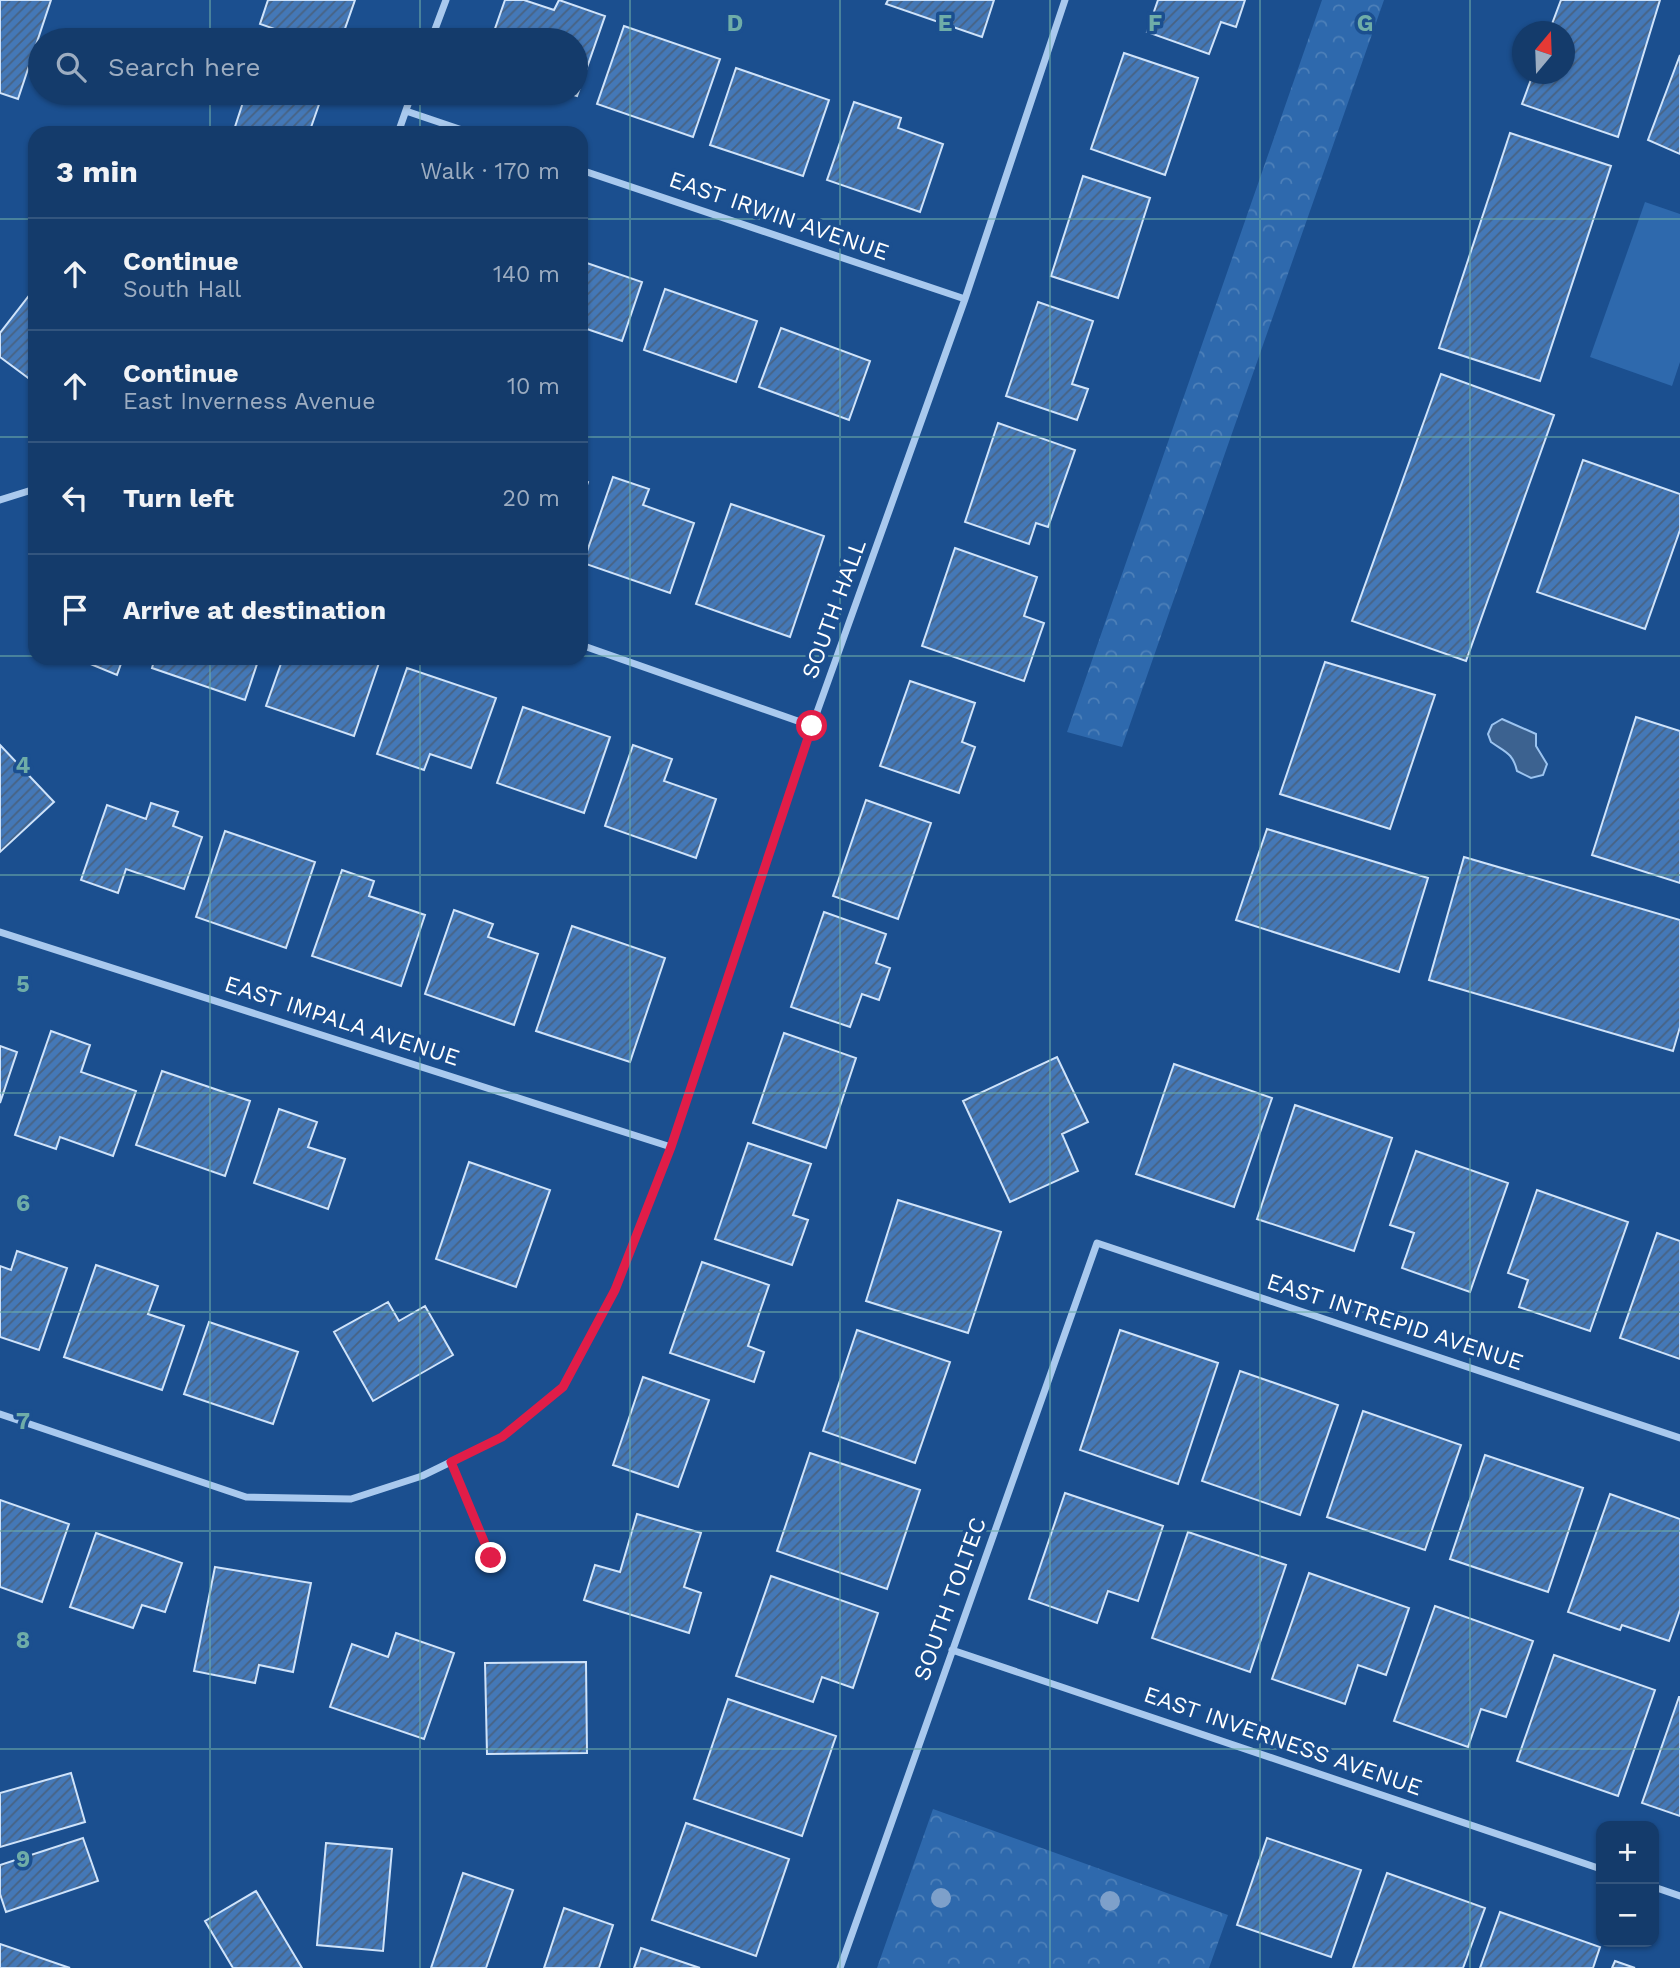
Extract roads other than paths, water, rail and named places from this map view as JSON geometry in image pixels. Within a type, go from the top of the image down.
[{"type":"street","points":[[436,28],[446,0]]},
{"type":"street","name":"SOUTH HALL","points":[[451,1462],[502,1437],[563,1387],[615,1290],[671,1147],[812,726],[965,299],[1065,0]]},
{"type":"street","points":[[401,126],[408,105]]},
{"type":"street","points":[[406,111],[450,126]]},
{"type":"street","name":"EAST IRWIN AVENUE","points":[[588,172],[965,299]]},
{"type":"street","points":[[0,500],[28,491]]},
{"type":"street","points":[[588,647],[812,726]]},
{"type":"street","name":"EAST IMPALA AVENUE","points":[[0,932],[671,1147]]},
{"type":"street","name":"EAST INTREPID AVENUE","points":[[1097,1243],[1680,1438]]},
{"type":"street","name":"SOUTH TOLTEC","points":[[840,1968],[1097,1243]]},
{"type":"street","points":[[0,1414],[246,1497],[351,1499],[422,1476],[451,1462],[491,1558]]},
{"type":"street","name":"EAST INVERNESS AVENUE","points":[[953,1650],[1596,1867]]},
{"type":"street","points":[[1659,1889],[1680,1896]]}]
